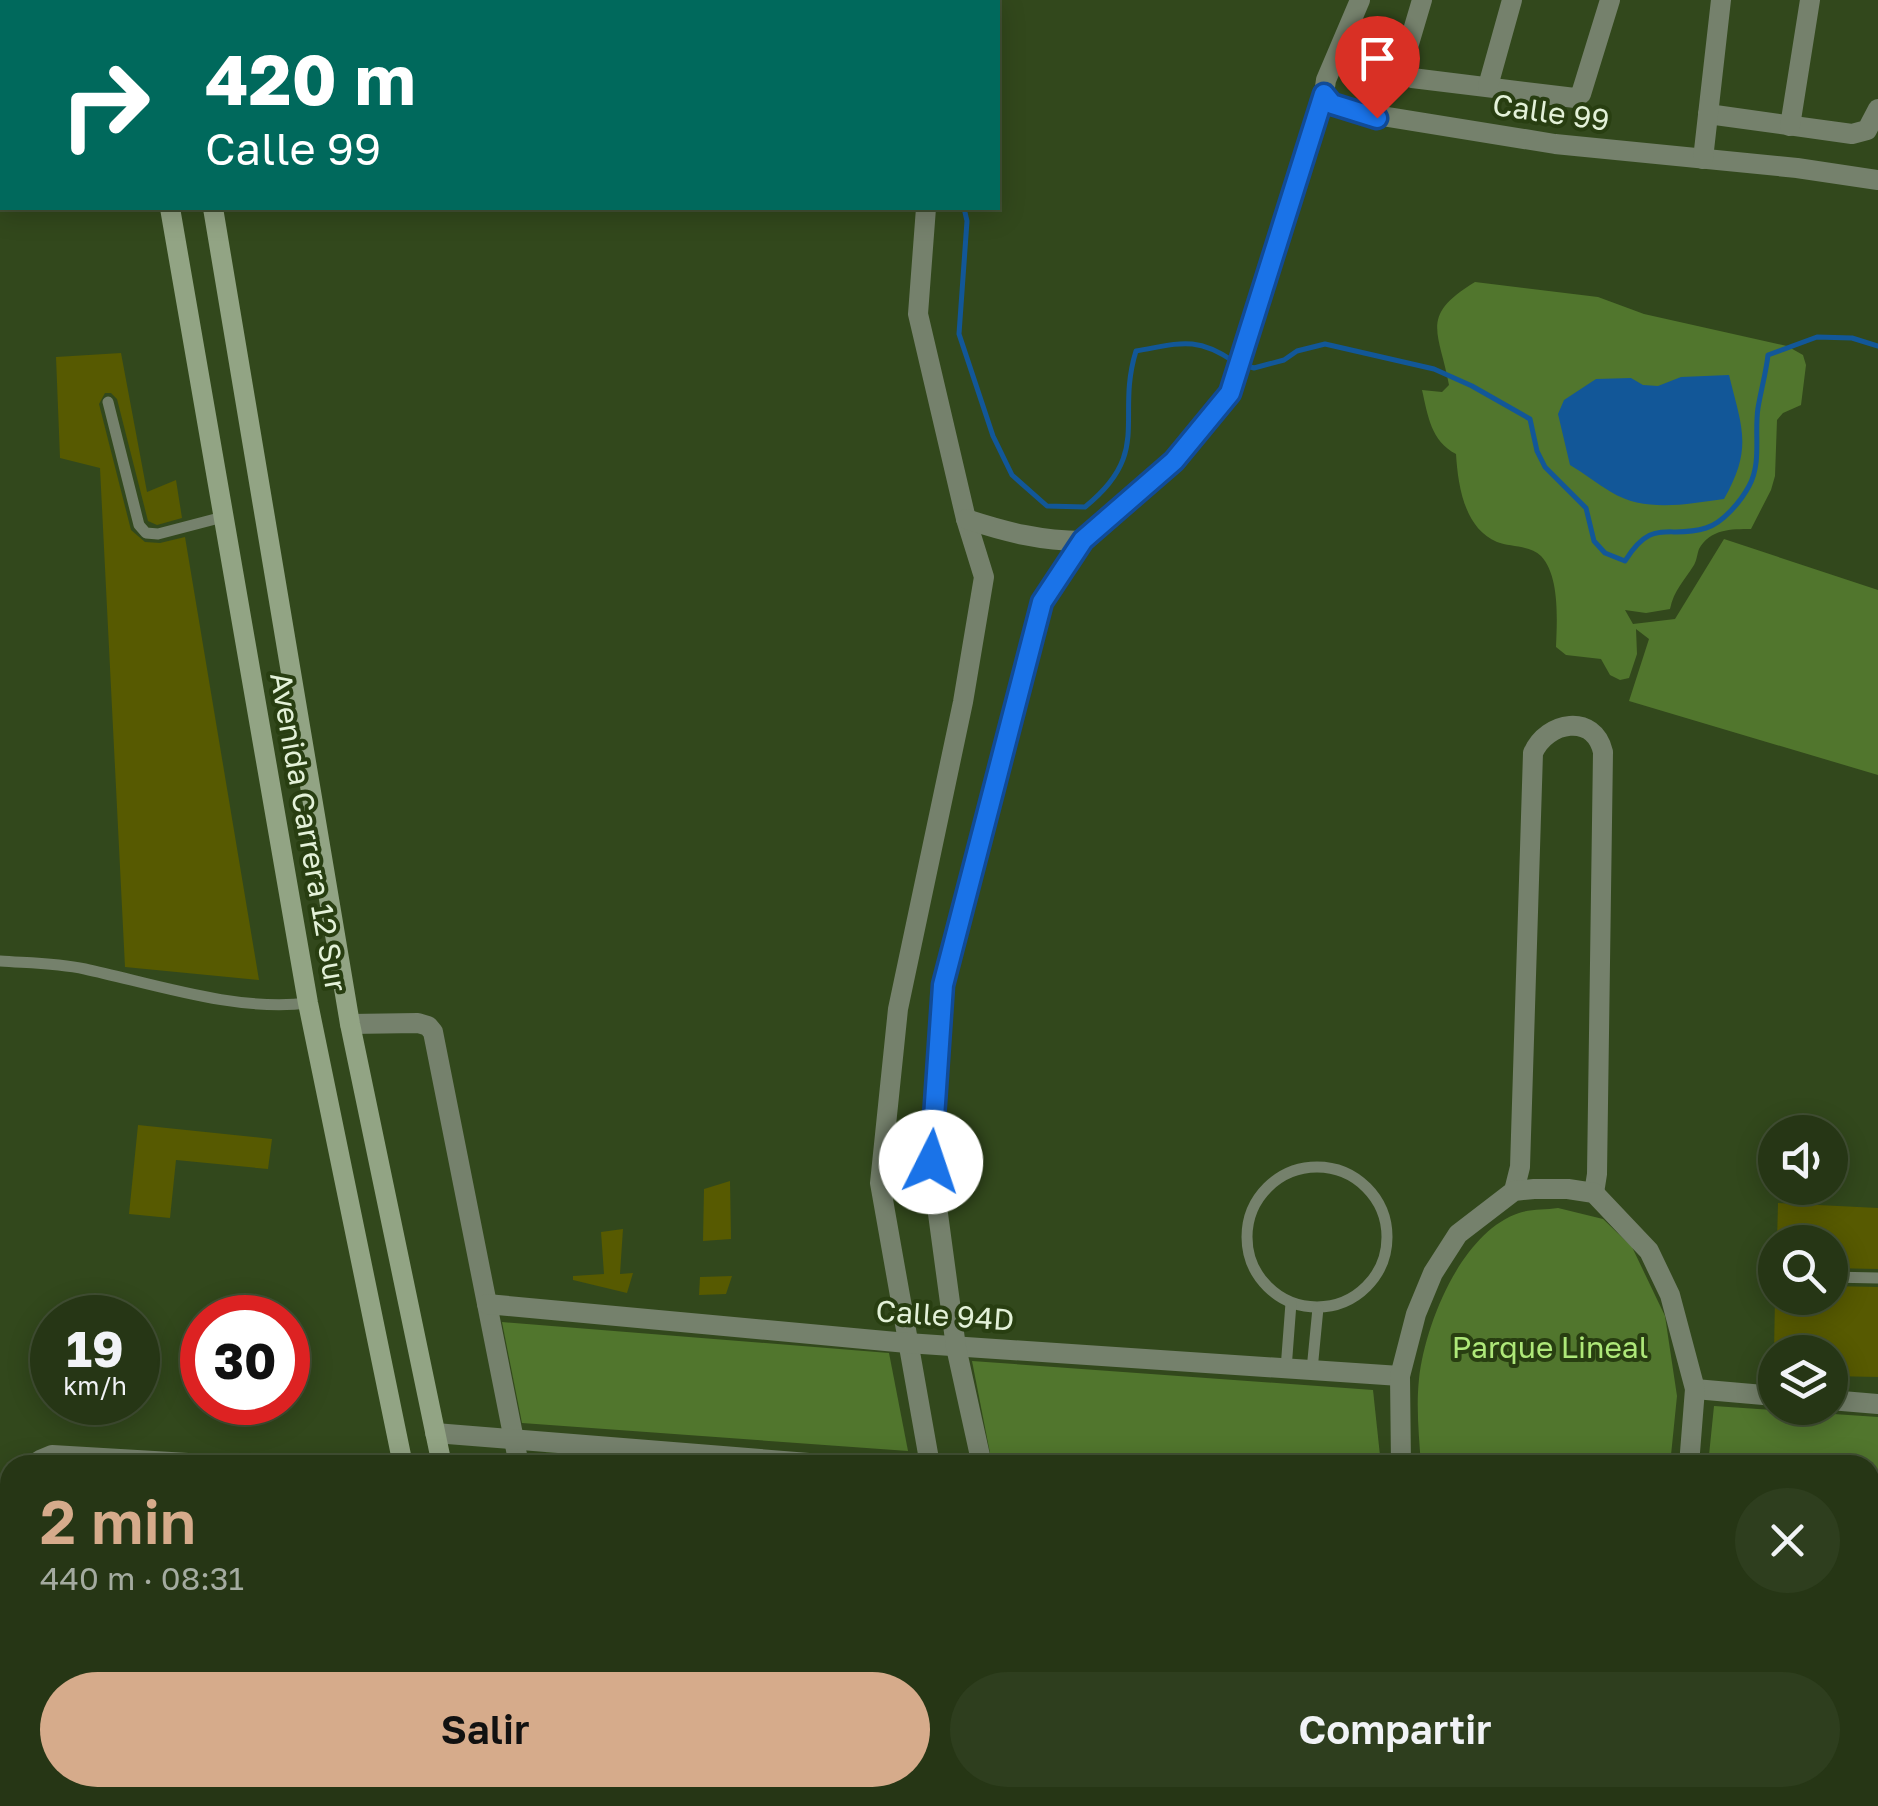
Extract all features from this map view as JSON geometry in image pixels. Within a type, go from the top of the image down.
[{"type":"street","points":[[980,1455],[956,1346],[931,1162],[943,985],[1042,602],[1083,540],[1174,461],[1230,393],[1332,66],[1360,0]]},
{"type":"street","points":[[1422,0],[1403,72],[1412,78],[1574,98],[1581,94],[1610,0]]},
{"type":"street","points":[[1488,86],[1512,0]]},
{"type":"street","points":[[1703,159],[1721,0]]},
{"type":"street","points":[[1790,126],[1810,0]]},
{"type":"street","name":"Calle 99","points":[[1324,94],[1332,104],[1377,118],[1582,148],[1797,168],[1878,180]]},
{"type":"street","points":[[1708,114],[1852,134],[1867,130],[1878,109]]},
{"type":"street","name":"Avenida Carrera 12 Sur","points":[[170,210],[308,1002],[401,1455]]},
{"type":"street","name":"Avenida Carrera 12 Sur","points":[[213,210],[350,1024],[440,1455]]},
{"type":"street","points":[[926,210],[918,314],[966,519],[984,577],[963,702],[898,1010],[880,1183],[928,1455]]},
{"type":"street","points":[[966,519],[1048,541],[1083,540]]},
{"type":"street","points":[[1514,1190],[1520,1167],[1534,753],[1538,740],[1564,725],[1592,732],[1600,740],[1603,752],[1594,1194]]},
{"type":"street","points":[[350,1024],[418,1023],[433,1032],[517,1455]]},
{"type":"street","points":[[1401,1455],[1400,1376],[1416,1314],[1433,1274],[1458,1234],[1514,1190],[1568,1189],[1594,1194],[1649,1251],[1670,1295],[1695,1390],[1690,1455]]},
{"type":"street","name":"Calle 94D","points":[[487,1304],[907,1343],[1400,1376]]},
{"type":"street","points":[[1695,1390],[1758,1395]]},
{"type":"street","points":[[1848,1402],[1878,1404]]},
{"type":"street","points":[[435,1433],[643,1455]]},
{"type":"lane","points":[[108,402],[139,525],[146,533],[158,534],[223,516]]},
{"type":"lane","points":[[0,961],[82,968],[206,996],[287,1005],[308,1002]]},
{"type":"lane","points":[[1329,1167],[1356,1178],[1376,1200],[1386,1227],[1384,1257],[1370,1283],[1347,1301],[1318,1308],[1292,1303],[1267,1287],[1251,1262],[1246,1233],[1254,1204],[1273,1181],[1299,1168],[1329,1167]]},
{"type":"lane","points":[[1848,1277],[1878,1278]]},
{"type":"lane","points":[[1286,1368],[1292,1303]]},
{"type":"lane","points":[[1312,1370],[1318,1308]]},
{"type":"shaded area","points":[[545,1449],[608,1455],[546,1455]]},
{"type":"green space","points":[[1475,282],[1598,297],[1644,314],[1787,346],[1803,355],[1806,365],[1801,405],[1777,420],[1775,476],[1751,529],[1722,531],[1709,537],[1699,549],[1670,609],[1646,613],[1625,610],[1633,624],[1675,619],[1724,539],[1878,590],[1878,775],[1629,701],[1649,639],[1636,629],[1637,654],[1629,678],[1620,680],[1610,675],[1601,659],[1566,655],[1556,647],[1556,599],[1547,565],[1536,552],[1497,542],[1477,527],[1461,492],[1456,454],[1436,435],[1422,390],[1442,392],[1449,385],[1437,326],[1446,305]]},
{"type":"green space","name":"Parque Lineal","points":[[1558,1208],[1603,1219],[1632,1247],[1665,1316],[1677,1396],[1671,1455],[1420,1455],[1419,1379],[1438,1307],[1464,1259],[1480,1239],[1499,1223],[1523,1212]]},
{"type":"green space","points":[[502,1322],[889,1353],[908,1451],[522,1423]]},
{"type":"green space","name":"Parque Lineal","points":[[972,1361],[1373,1390],[1380,1455],[990,1455]]},
{"type":"green space","name":"Parque Lineal","points":[[1714,1406],[1758,1409],[1758,1425],[1848,1425],[1848,1415],[1878,1417],[1878,1455],[1709,1455]]},
{"type":"water","points":[[1729,375],[1741,424],[1742,451],[1724,499],[1666,505],[1638,503],[1611,492],[1570,465],[1558,414],[1564,400],[1596,379],[1631,378],[1643,385],[1658,386],[1681,377]]},
{"type":"building","points":[[121,353],[147,492],[176,480],[182,518],[157,525],[148,521],[117,399],[105,393],[99,404],[131,530],[145,542],[185,537],[259,980],[125,967],[100,468],[60,458],[56,357]]},
{"type":"building","points":[[138,1125],[272,1139],[268,1169],[176,1160],[170,1218],[129,1214]]},
{"type":"building","points":[[730,1181],[731,1239],[703,1241],[704,1189]]},
{"type":"building","points":[[1778,1205],[1878,1208],[1878,1269],[1848,1268],[1848,1225],[1777,1225]]},
{"type":"building","points":[[623,1229],[620,1274],[633,1273],[627,1293],[573,1280],[573,1276],[604,1274],[601,1232]]},
{"type":"building","points":[[732,1276],[726,1294],[699,1295],[700,1277]]},
{"type":"building","points":[[1848,1286],[1878,1287],[1878,1377],[1848,1376],[1848,1335],[1774,1335],[1775,1315],[1848,1315]]},
{"type":"waterway","points":[[964,210],[967,221],[959,334],[993,436],[1012,475],[1047,506],[1085,507],[1119,469],[1128,434],[1136,351],[1175,344],[1197,345],[1233,361]]},
{"type":"waterway","points":[[1244,365],[1254,368],[1325,344],[1434,369],[1472,386],[1530,419],[1545,467],[1586,508],[1594,541],[1605,553],[1625,561],[1635,547],[1653,534],[1706,528],[1725,516],[1741,498],[1755,468],[1758,408],[1768,355],[1817,337],[1852,338],[1878,346]]},
{"type":"route","points":[[931,1162],[943,985],[1042,602],[1083,540],[1174,461],[1230,393],[1324,94],[1332,104],[1377,118]]}]
